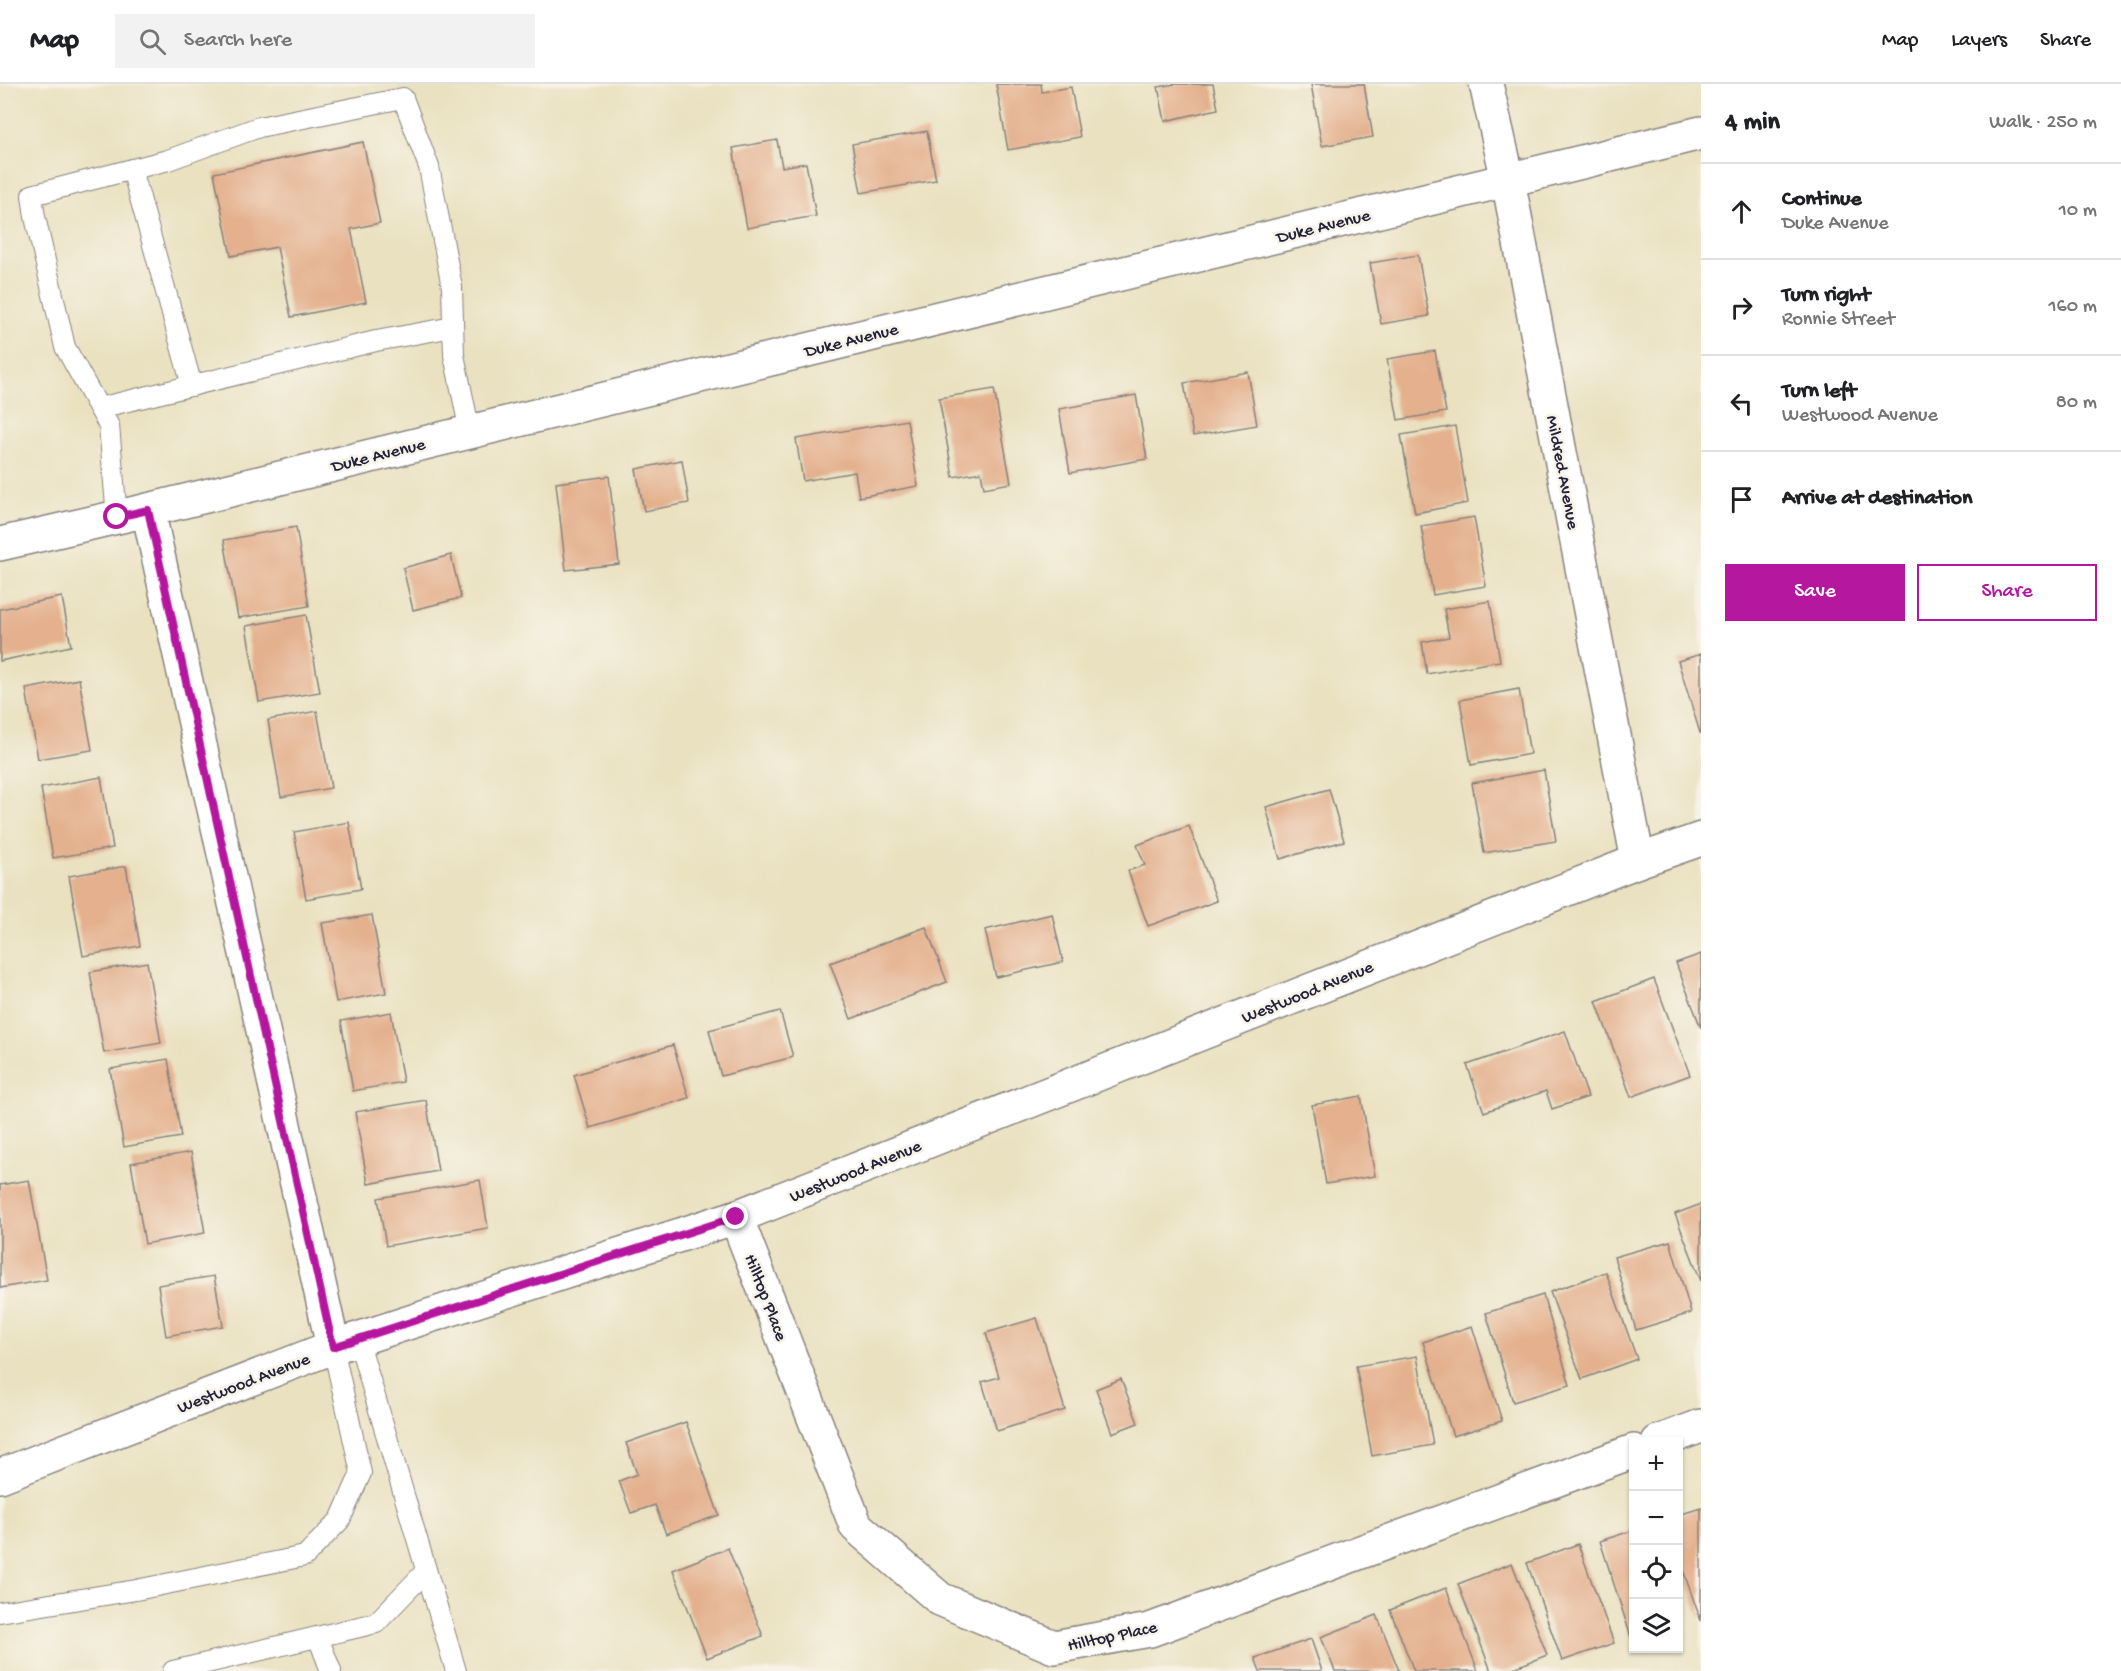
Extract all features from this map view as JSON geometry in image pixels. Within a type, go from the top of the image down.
[{"type":"street","name":"Mildred Avenue","points":[[1486,84],[1508,180],[1638,861]]},
{"type":"street","name":"Duke Avenue","points":[[0,544],[1701,133]]},
{"type":"street","points":[[148,510],[346,1343]]},
{"type":"street","name":"Westwood Avenue","points":[[0,1476],[346,1343],[736,1217],[1638,861],[1701,839]]},
{"type":"street","name":"Hilltop Place","points":[[736,1217],[856,1526],[940,1599],[1054,1647],[1150,1630],[1629,1453]]},
{"type":"street","points":[[1671,1437],[1701,1426]]},
{"type":"lane","points":[[117,517],[109,426],[65,347],[32,195],[168,160],[259,127],[403,98],[429,167],[452,286],[454,355],[470,432]]},
{"type":"lane","points":[[132,169],[192,386]]},
{"type":"lane","points":[[99,408],[376,341],[453,327]]},
{"type":"lane","points":[[346,1343],[426,1571],[456,1671]]},
{"type":"lane","points":[[0,1612],[136,1590],[305,1556],[340,1520],[361,1473],[346,1343]]},
{"type":"lane","points":[[173,1671],[376,1623],[426,1571]]},
{"type":"lane","points":[[318,1637],[332,1671]]},
{"type":"building","points":[[996,84],[1041,84],[1042,92],[1071,87],[1080,137],[1008,150]]},
{"type":"building","points":[[1175,84],[1213,84],[1218,109],[1165,121],[1158,87]]},
{"type":"building","points":[[1311,84],[1364,84],[1373,137],[1322,146]]},
{"type":"building","points":[[927,131],[936,180],[861,193],[852,144]]},
{"type":"building","points":[[777,140],[782,167],[806,163],[816,216],[747,228],[733,148]]},
{"type":"building","points":[[363,142],[380,223],[351,229],[366,302],[291,317],[277,247],[231,256],[214,173]]},
{"type":"building","points":[[1418,255],[1429,316],[1381,324],[1370,263]]},
{"type":"building","points":[[1435,351],[1446,412],[1398,420],[1387,359]]},
{"type":"building","points":[[1248,372],[1257,425],[1193,436],[1184,383]]},
{"type":"building","points":[[994,389],[1011,483],[984,488],[981,472],[953,477],[939,398]]},
{"type":"building","points":[[1136,395],[1147,459],[1070,473],[1059,409]]},
{"type":"building","points":[[907,420],[918,486],[859,497],[855,472],[803,481],[796,439]]},
{"type":"building","points":[[1455,426],[1468,503],[1415,513],[1401,435]]},
{"type":"building","points":[[682,460],[689,503],[644,511],[636,469]]},
{"type":"building","points":[[609,476],[619,564],[566,570],[556,483]]},
{"type":"building","points":[[1474,517],[1486,586],[1433,595],[1421,526]]},
{"type":"building","points":[[296,527],[309,606],[238,618],[224,540]]},
{"type":"building","points":[[451,555],[461,598],[413,610],[403,568]]},
{"type":"building","points":[[62,597],[71,646],[0,661],[0,609]]},
{"type":"building","points":[[1490,601],[1500,661],[1427,674],[1422,642],[1449,637],[1444,609]]},
{"type":"building","points":[[306,615],[320,692],[259,702],[246,626]]},
{"type":"building","points":[[1701,654],[1701,733],[1700,733],[1678,661]]},
{"type":"building","points":[[79,679],[92,750],[38,759],[26,689]]},
{"type":"building","points":[[1519,689],[1530,754],[1471,765],[1460,700]]},
{"type":"building","points":[[317,711],[331,788],[281,797],[268,720]]},
{"type":"building","points":[[1544,770],[1556,841],[1484,853],[1472,783]]},
{"type":"building","points":[[101,777],[113,848],[53,858],[41,788]]},
{"type":"building","points":[[1329,789],[1344,841],[1280,859],[1266,807]]},
{"type":"building","points":[[349,822],[361,889],[306,899],[294,832]]},
{"type":"building","points":[[1189,826],[1217,901],[1148,926],[1128,871],[1145,865],[1137,845]]},
{"type":"building","points":[[126,866],[140,946],[83,956],[69,876]]},
{"type":"building","points":[[1052,914],[1063,962],[996,977],[985,930]]},
{"type":"building","points":[[372,915],[386,993],[336,1002],[322,923]]},
{"type":"building","points":[[926,927],[947,982],[851,1019],[830,963]]},
{"type":"building","points":[[1701,954],[1701,1028],[1676,963]]},
{"type":"building","points":[[147,962],[161,1043],[104,1053],[90,972]]},
{"type":"building","points":[[1654,979],[1690,1075],[1631,1097],[1596,1001]]},
{"type":"building","points":[[780,1011],[793,1057],[721,1076],[709,1030]]},
{"type":"building","points":[[391,1012],[403,1082],[353,1091],[341,1021]]},
{"type":"building","points":[[1565,1031],[1588,1097],[1552,1109],[1546,1091],[1484,1112],[1467,1065]]},
{"type":"building","points":[[673,1045],[689,1098],[590,1128],[574,1075]]},
{"type":"building","points":[[168,1059],[181,1137],[124,1147],[110,1069]]},
{"type":"building","points":[[1361,1096],[1375,1176],[1326,1184],[1312,1105]]},
{"type":"building","points":[[426,1100],[438,1171],[368,1184],[355,1112]]},
{"type":"building","points":[[191,1152],[205,1233],[145,1244],[131,1163]]},
{"type":"building","points":[[29,1180],[47,1280],[0,1288],[0,1185]]},
{"type":"building","points":[[480,1180],[488,1228],[386,1246],[378,1198]]},
{"type":"building","points":[[1701,1204],[1701,1281],[1675,1214]]},
{"type":"building","points":[[1670,1241],[1691,1313],[1636,1330],[1614,1257]]},
{"type":"building","points":[[1606,1272],[1637,1359],[1582,1379],[1550,1292]]},
{"type":"building","points":[[214,1276],[223,1326],[166,1336],[158,1285]]},
{"type":"building","points":[[1543,1295],[1570,1385],[1513,1402],[1486,1313]]},
{"type":"building","points":[[1037,1318],[1065,1410],[997,1431],[982,1382],[999,1377],[986,1333]]},
{"type":"building","points":[[1472,1326],[1502,1421],[1453,1436],[1423,1342]]},
{"type":"building","points":[[1417,1356],[1433,1445],[1372,1456],[1356,1366]]},
{"type":"building","points":[[1121,1379],[1138,1423],[1112,1433],[1096,1389]]},
{"type":"building","points":[[686,1422],[719,1515],[666,1534],[655,1505],[631,1513],[619,1481],[637,1474],[626,1443]]},
{"type":"building","points":[[1701,1508],[1701,1621],[1683,1570],[1683,1513]]},
{"type":"building","points":[[1629,1532],[1629,1631],[1600,1541]]},
{"type":"building","points":[[1578,1544],[1614,1643],[1562,1661],[1527,1563]]},
{"type":"building","points":[[728,1548],[763,1636],[707,1658],[673,1570]]},
{"type":"building","points":[[1512,1563],[1547,1655],[1506,1671],[1491,1671],[1458,1584]]},
{"type":"building","points":[[1446,1588],[1478,1671],[1414,1671],[1390,1610]]},
{"type":"building","points":[[1377,1615],[1399,1671],[1335,1671],[1321,1637]]},
{"type":"building","points":[[1311,1639],[1322,1671],[1260,1671],[1255,1658]]},
{"type":"route","points":[[117,517],[148,510],[333,1347],[736,1217]]}]
